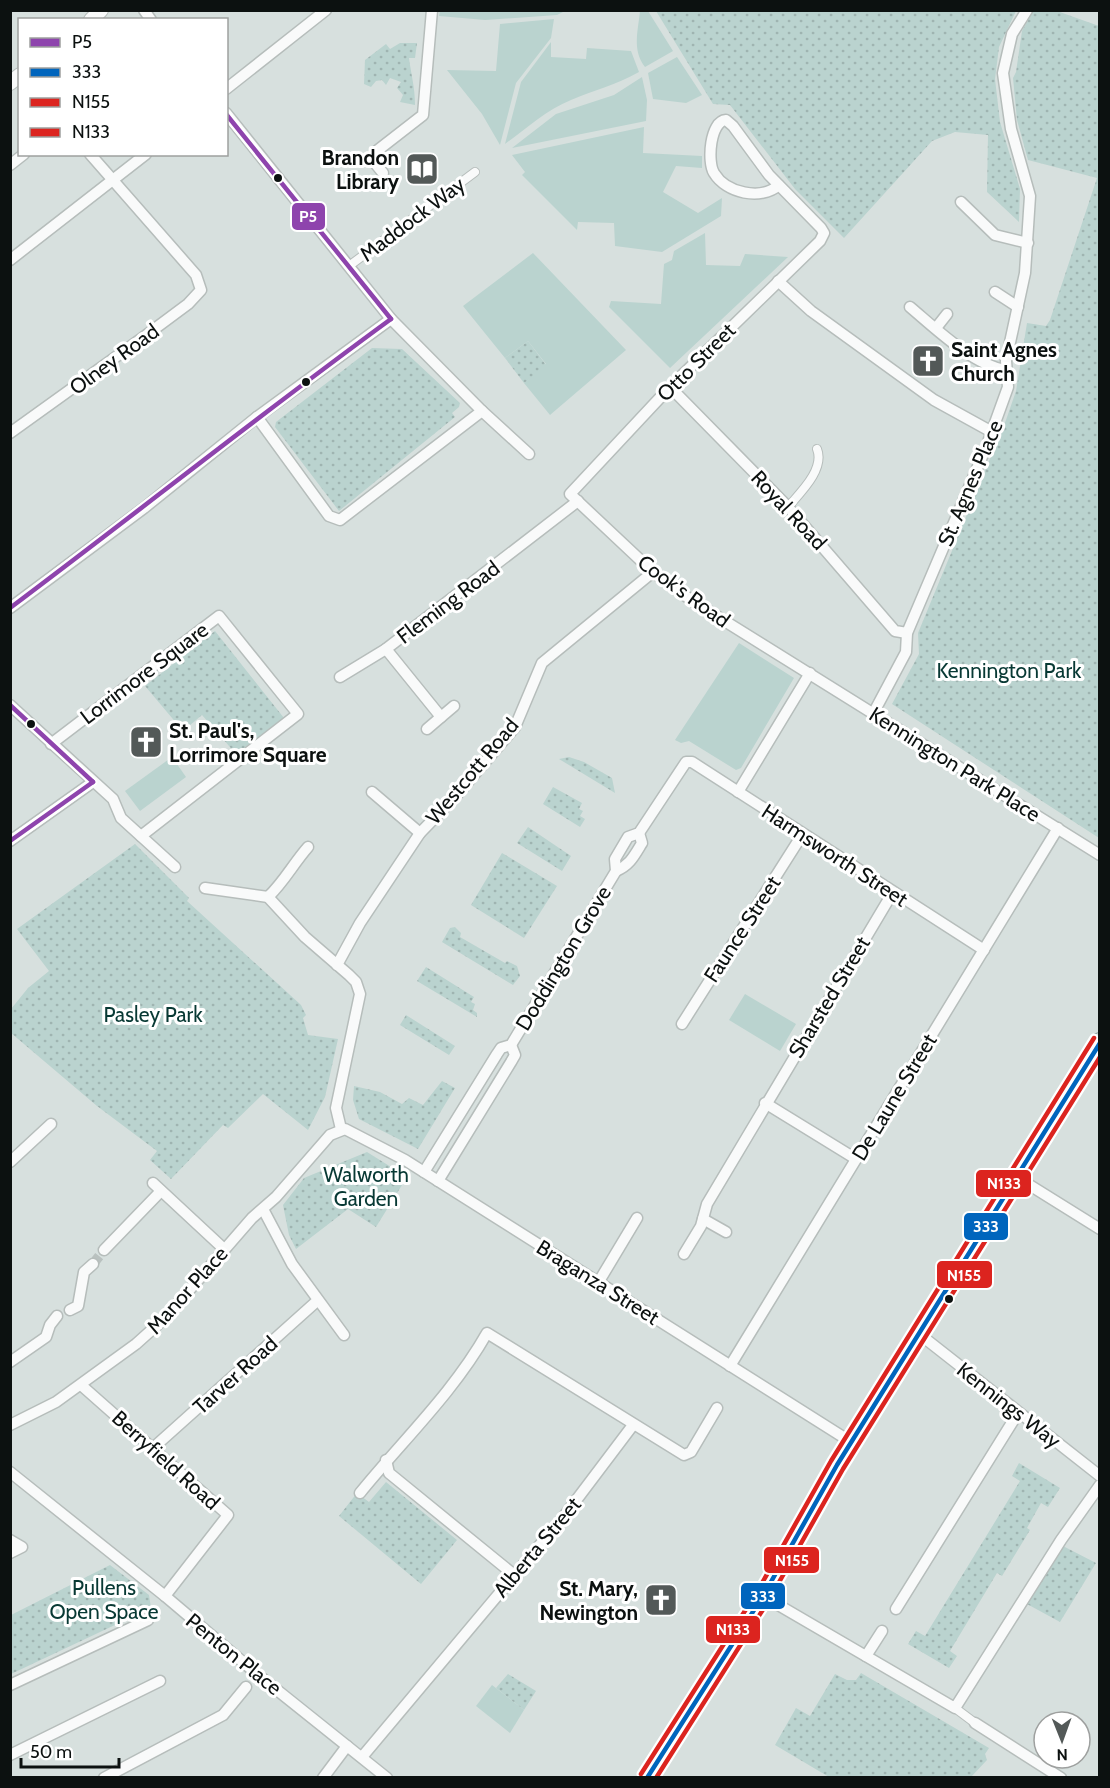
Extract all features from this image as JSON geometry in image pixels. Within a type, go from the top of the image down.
[{"type":"highway","points":[[647,1778],[763,1596],[851,1442],[1100,1042]]},
{"type":"street","points":[[228,86],[326,10]]},
{"type":"street","points":[[383,173],[374,162],[378,150],[423,115],[432,10]]},
{"type":"street","name":"St. Agnes Place","points":[[873,712],[906,652],[907,633],[992,432],[1008,387],[1006,370],[1028,243],[1030,196],[1011,129],[1003,73],[1012,34],[1027,10]]},
{"type":"street","points":[[228,115],[391,319],[482,411],[529,454]]},
{"type":"street","points":[[722,120],[733,126],[779,185],[766,193],[741,193],[713,172],[713,133],[722,120]]},
{"type":"street","points":[[92,156],[111,181]]},
{"type":"street","points":[[10,260],[143,156]]},
{"type":"street","name":"Maddock Way","points":[[349,266],[476,172]]},
{"type":"street","name":"Olney Road","points":[[10,433],[188,304],[201,290],[196,275],[111,181]]},
{"type":"street","name":"Otto Street","points":[[574,498],[670,387],[820,241],[824,233],[779,185]]},
{"type":"street","points":[[961,202],[995,235],[1028,243]]},
{"type":"street","points":[[778,281],[811,311],[934,400],[992,432]]},
{"type":"street","points":[[995,292],[1018,307]]},
{"type":"street","points":[[909,307],[991,366],[1006,370]]},
{"type":"street","points":[[936,328],[947,314]]},
{"type":"street","points":[[10,608],[144,508],[257,417],[391,319]]},
{"type":"street","name":"Royal Road","points":[[670,387],[788,507],[895,631],[907,633]]},
{"type":"street","points":[[257,417],[329,516],[335,520],[343,519],[482,411]]},
{"type":"street","points":[[788,507],[819,466],[820,457],[817,449]]},
{"type":"street","name":"Cook's Road","points":[[574,498],[653,572],[810,673]]},
{"type":"street","name":"Fleming Road","points":[[441,717],[386,649],[574,498]]},
{"type":"street","name":"Westcott Road","points":[[337,965],[360,923],[420,833],[455,797],[515,726],[542,663],[653,572]]},
{"type":"street","name":"Lorrimore Square","points":[[51,744],[219,616],[298,714],[141,836]]},
{"type":"street","points":[[340,677],[386,649]]},
{"type":"street","points":[[738,792],[810,673]]},
{"type":"street","name":"Kennington Park Place","points":[[810,673],[1100,855]]},
{"type":"street","points":[[10,705],[113,799],[121,818],[175,867]]},
{"type":"street","points":[[427,729],[454,706]]},
{"type":"street","name":"Harmsworth Street","points":[[686,762],[692,762],[802,835],[984,950]]},
{"type":"street","name":"Doddington Grove","points":[[424,1172],[496,1054],[501,1048],[511,1045],[616,871],[627,866],[640,847],[642,843],[639,833],[686,762]]},
{"type":"street","points":[[10,841],[93,782]]},
{"type":"street","points":[[372,792],[420,833]]},
{"type":"street","name":"De Laune Street","points":[[730,1366],[1058,828]]},
{"type":"street","name":"Faunce Street","points":[[682,1024],[802,835]]},
{"type":"street","points":[[268,897],[285,881],[291,865],[308,847]]},
{"type":"street","points":[[205,888],[268,897],[356,982],[360,994],[336,1108],[341,1129]]},
{"type":"street","name":"Sharsted Street","points":[[684,1254],[703,1218],[707,1204],[765,1103],[893,892]]},
{"type":"street","name":"Doddington Grove","points":[[438,1181],[515,1055],[511,1045]]},
{"type":"street","points":[[765,1103],[856,1159]]},
{"type":"street","points":[[10,1162],[51,1124]]},
{"type":"street","name":"Braganza Street","points":[[341,1129],[358,1134],[424,1172],[851,1442]]},
{"type":"street","name":"Manor Place","points":[[10,1425],[44,1409],[81,1385],[155,1328],[224,1249],[276,1197],[330,1135],[341,1129]]},
{"type":"street","points":[[1015,1176],[1100,1229]]},
{"type":"street","points":[[104,1250],[157,1187],[224,1249]]},
{"type":"street","points":[[263,1209],[292,1264],[344,1335]]},
{"type":"street","points":[[598,1283],[637,1218]]},
{"type":"street","points":[[703,1218],[726,1232]]},
{"type":"street","points":[[70,1310],[78,1306],[84,1272],[93,1264]]},
{"type":"street","name":"Tarver Road","points":[[153,1448],[318,1301]]},
{"type":"street","points":[[10,1362],[46,1337],[50,1325],[57,1316]]},
{"type":"street","name":"Kennings Way","points":[[918,1333],[1100,1476]]},
{"type":"street","points":[[360,1493],[458,1379],[487,1334],[684,1455],[691,1452],[717,1408]]},
{"type":"street","name":"Berryfield Road","points":[[81,1385],[228,1515],[165,1596]]},
{"type":"street","points":[[896,1609],[1018,1413]]},
{"type":"street","name":"Alberta Street","points":[[362,1757],[603,1467],[633,1425]]},
{"type":"street","points":[[386,1460],[389,1473],[513,1574]]},
{"type":"street","name":"Penton Place","points":[[10,1472],[387,1778]]},
{"type":"street","points":[[956,1708],[1055,1548],[1100,1485]]},
{"type":"street","points":[[10,1540],[22,1547],[10,1553]]},
{"type":"street","points":[[763,1596],[956,1708],[975,1723],[1061,1778]]},
{"type":"street","points":[[10,1685],[148,1620]]},
{"type":"street","points":[[867,1656],[882,1631]]},
{"type":"street","points":[[10,1755],[159,1681]]},
{"type":"street","points":[[104,1778],[223,1715],[246,1687]]},
{"type":"street","points":[[323,1778],[347,1746]]},
{"type":"green space","points":[[440,10],[565,11],[557,15],[485,20],[439,16]]},
{"type":"green space","points":[[640,11],[648,11],[673,51],[645,67],[637,47]]},
{"type":"green space","points":[[656,11],[1016,11],[999,47],[995,79],[1000,122],[1020,189],[1019,222],[987,192],[988,135],[955,132],[932,141],[844,238],[795,189],[730,105],[713,104]]},
{"type":"green space","name":"Kennington Park","points":[[1033,11],[1057,11],[1099,26],[1099,838],[892,704],[919,654],[918,633],[1006,420],[1016,391],[1027,323],[1046,326],[1050,320],[1097,178],[1028,160],[1017,120],[1013,78],[1016,72],[1022,31]]},
{"type":"green space","points":[[554,19],[551,38],[516,83],[500,145],[482,114],[447,70],[496,71],[500,24]]},
{"type":"green space","points":[[551,42],[551,57],[586,59],[587,48],[631,51],[639,72],[562,104],[505,144],[521,82]]},
{"type":"green space","points":[[400,43],[417,43],[415,58],[409,58],[415,105],[400,102],[403,95],[397,88],[401,82],[390,78],[386,85],[382,80],[376,81],[371,87],[364,84],[365,60],[386,44],[390,49]]},
{"type":"green space","points":[[677,57],[702,95],[686,103],[653,99],[648,73]]},
{"type":"green space","points":[[642,77],[647,100],[646,121],[512,148],[556,114],[614,95]]},
{"type":"green space","points":[[644,127],[643,153],[702,156],[702,168],[676,166],[663,192],[698,213],[722,198],[721,216],[662,252],[615,246],[614,223],[578,222],[577,230],[522,175],[525,172],[512,155]]},
{"type":"green space","points":[[705,233],[706,265],[740,266],[745,254],[788,257],[670,368],[609,307],[611,301],[661,304],[664,264],[672,260],[674,251]]},
{"type":"green space","points":[[533,253],[626,350],[550,415],[524,383],[546,364],[528,341],[505,358],[463,306]]},
{"type":"green space","points":[[528,341],[547,366],[524,383],[505,358]]},
{"type":"green space","points":[[372,348],[402,349],[460,403],[452,413],[455,417],[339,511],[275,427],[276,422]]},
{"type":"green space","points":[[215,631],[284,718],[236,754],[202,715],[183,731],[145,686]]},
{"type":"green space","points":[[739,643],[794,678],[741,768],[736,770],[689,741],[681,743],[675,740]]},
{"type":"green space","points":[[172,757],[186,777],[140,811],[125,791]]},
{"type":"green space","points":[[569,757],[584,762],[612,778],[615,793],[559,759]]},
{"type":"green space","points":[[553,787],[582,803],[579,809],[583,811],[580,816],[585,819],[580,827],[543,804]]},
{"type":"green space","points":[[528,827],[571,856],[562,871],[517,843]]},
{"type":"green space","name":"Pasley Park","points":[[135,844],[189,898],[187,901],[301,1005],[306,1015],[303,1018],[308,1035],[338,1039],[325,1097],[308,1130],[263,1094],[228,1128],[223,1125],[171,1179],[150,1160],[157,1151],[97,1106],[11,1033],[11,1009],[28,988],[49,971],[17,929]]},
{"type":"green space","points":[[502,853],[557,886],[524,938],[471,905]]},
{"type":"green space","points":[[455,927],[461,933],[460,937],[505,963],[507,961],[517,966],[520,976],[513,985],[442,942],[450,928]]},
{"type":"green space","points":[[426,967],[474,997],[471,1002],[475,1004],[473,1010],[477,1013],[477,1017],[417,981]]},
{"type":"green space","points":[[745,994],[796,1024],[780,1051],[729,1020]]},
{"type":"green space","points":[[406,1015],[455,1046],[449,1055],[400,1025]]},
{"type":"green space","points":[[442,1081],[455,1088],[418,1149],[359,1119],[353,1100],[354,1086],[380,1092],[402,1104],[409,1098],[423,1105]]},
{"type":"green space","name":"Walworth Garden","points":[[367,1152],[407,1177],[376,1227],[348,1209],[296,1249],[289,1235],[283,1205],[304,1178]]},
{"type":"green space","points":[[1019,1463],[1060,1488],[1048,1507],[1041,1503],[1027,1528],[1030,1530],[1002,1576],[997,1573],[950,1651],[957,1656],[949,1668],[908,1644],[916,1631],[925,1636],[1020,1481],[1012,1476]]},
{"type":"green space","points":[[386,1482],[457,1540],[421,1584],[339,1516],[357,1493],[369,1502]]},
{"type":"green space","points":[[1061,1545],[1096,1563],[1060,1622],[1027,1604]]},
{"type":"green space","name":"Pullens Open Space","points":[[110,1565],[149,1595],[151,1608],[11,1674],[11,1615]]},
{"type":"green space","points":[[861,1673],[989,1748],[985,1754],[987,1760],[971,1777],[829,1777],[775,1745],[796,1708],[810,1716],[835,1674],[847,1680],[856,1680]]},
{"type":"green space","points":[[508,1674],[536,1691],[524,1710],[496,1688]]},
{"type":"green space","points":[[492,1685],[524,1710],[510,1733],[476,1706]]},
{"type":"tunnel","points":[[93,1264],[104,1250]]},
{"type":"transit line","name":"P5","points":[[228,116],[391,319]]},
{"type":"transit line","name":"P5","points":[[10,608],[391,319]]},
{"type":"transit line","name":"P5","points":[[10,705],[93,782]]},
{"type":"transit line","name":"P5","points":[[10,841],[93,782]]},
{"type":"transit line","name":"N133","points":[[641,1774],[757,1592],[831,1461],[1094,1038]]},
{"type":"transit line","name":"333","points":[[647,1778],[763,1596],[837,1465],[1100,1043]]},
{"type":"transit line","name":"N155","points":[[656,1778],[769,1600],[843,1469],[1100,1057]]},
{"type":"place","name":"Brandon Library","points":[[422,169]]},
{"type":"place","name":"Saint Agnes Church","points":[[928,361]]},
{"type":"place","name":"St. Paul's, Lorrimore Square","points":[[146,742]]},
{"type":"place","name":"St. Mary, Newington","points":[[661,1600]]}]
